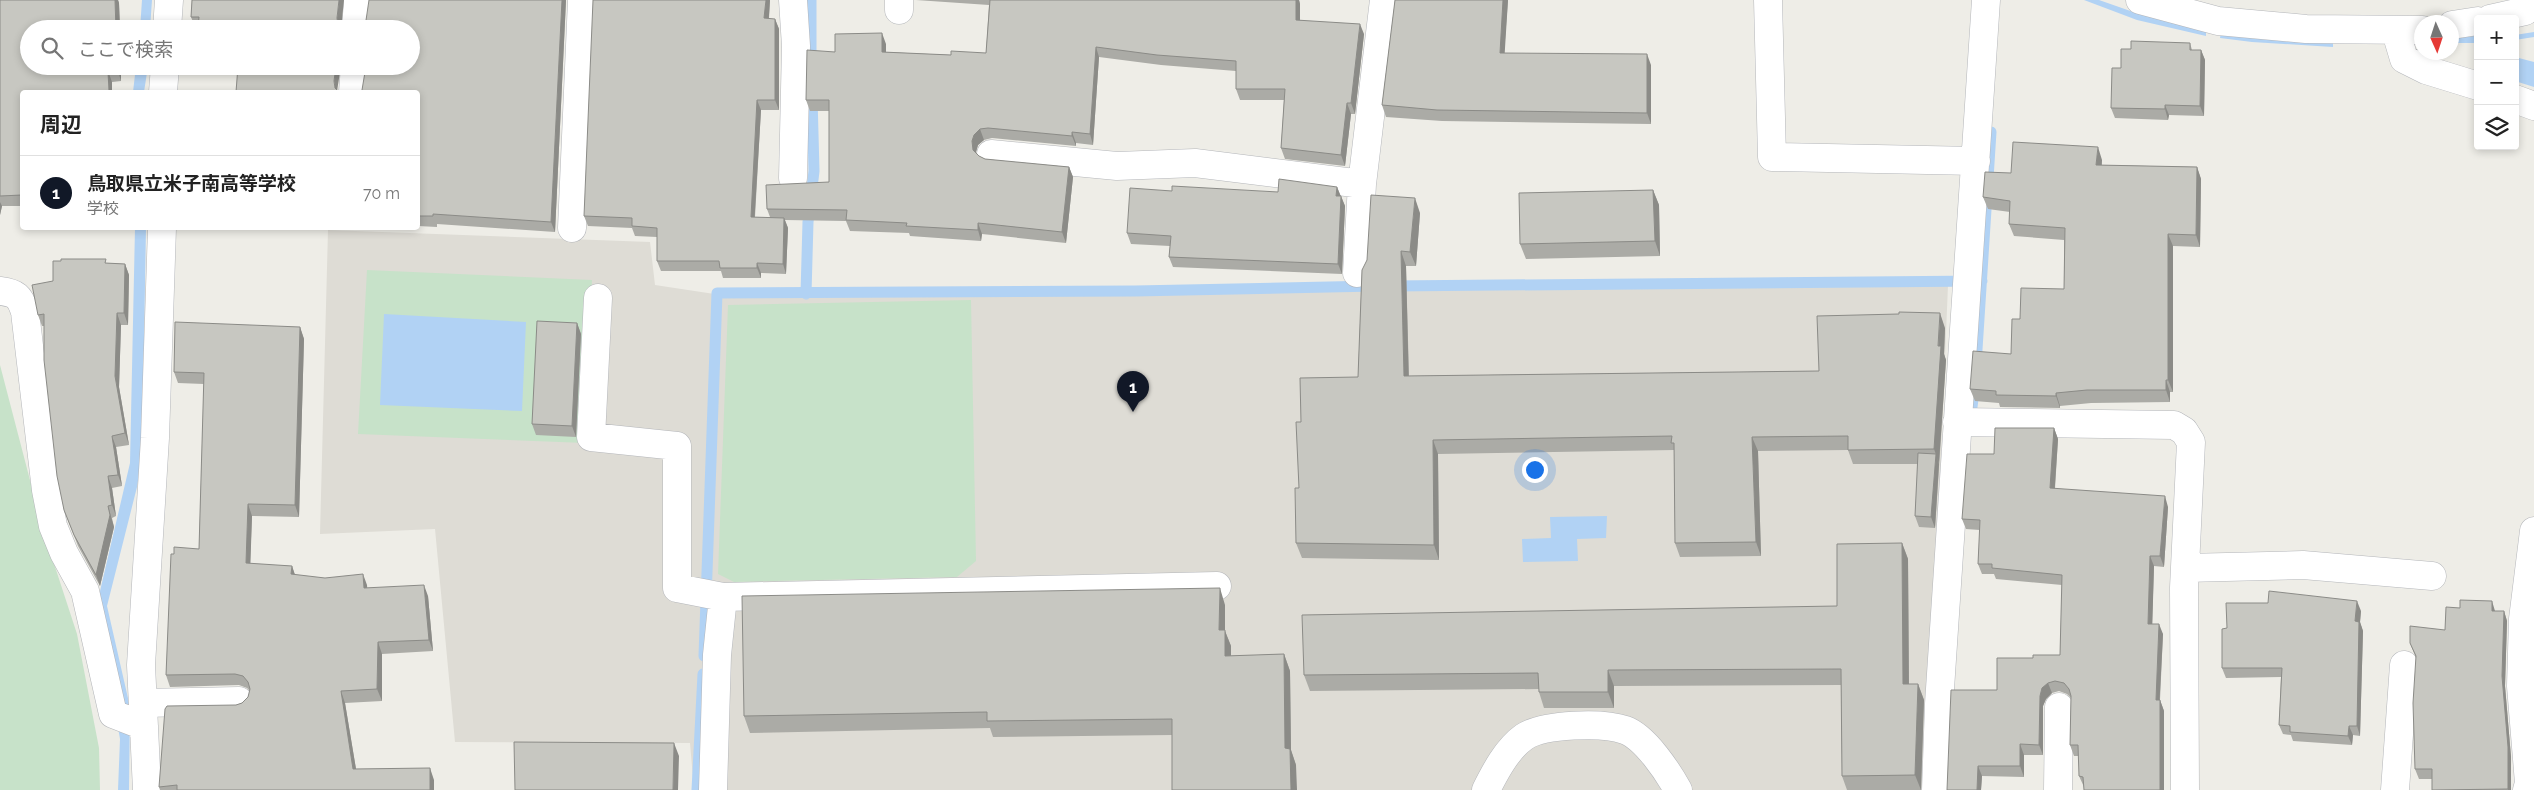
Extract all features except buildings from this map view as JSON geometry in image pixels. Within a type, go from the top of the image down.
[{"type":"street","points":[[168,20],[169,0]]},
{"type":"street","points":[[357,20],[358,0]]},
{"type":"street","points":[[572,228],[582,0]]},
{"type":"street","points":[[793,0],[796,46],[793,178]]},
{"type":"street","points":[[1356,273],[1362,184],[1384,0]]},
{"type":"street","points":[[1768,0],[1772,157],[1976,161]]},
{"type":"street","points":[[1936,790],[1939,704],[1986,0]]},
{"type":"street","points":[[2140,0],[2218,21],[2306,29],[2409,31],[2404,59],[2426,70],[2474,85]]},
{"type":"street","points":[[2508,15],[2525,11],[2534,5]]},
{"type":"street","points":[[2459,24],[2474,22]]},
{"type":"street","points":[[163,90],[164,75]]},
{"type":"street","points":[[353,90],[354,75]]},
{"type":"street","points":[[2519,100],[2534,106]]},
{"type":"street","points":[[991,154],[1117,166],[1194,163],[1362,184]]},
{"type":"street","points":[[147,790],[141,665],[155,438],[162,230]]},
{"type":"street","points":[[0,290],[14,293],[20,297],[25,312],[46,490],[53,526],[64,554],[85,591],[114,714],[144,715],[239,701]]},
{"type":"street","points":[[598,298],[591,437],[677,446],[677,588],[723,597],[1217,586]]},
{"type":"street","points":[[1957,422],[2174,425],[2184,431],[2191,442],[2185,568],[2185,790]]},
{"type":"street","points":[[2527,790],[2529,783],[2522,686],[2523,619],[2534,531]]},
{"type":"street","points":[[2185,568],[2303,565],[2432,576]]},
{"type":"street","points":[[713,790],[717,655],[723,597]]},
{"type":"street","points":[[2395,790],[2404,665]]},
{"type":"street","points":[[2058,707],[2058,790]]},
{"type":"street","points":[[1486,790],[1495,771],[1524,737],[1546,727],[1578,726],[1626,730],[1660,760],[1678,790]]},
{"type":"shaded area","points":[[328,230],[650,242],[655,285],[721,295],[1948,285],[1927,790],[694,790],[690,743],[455,742],[435,529],[320,534]]},
{"type":"green space","points":[[367,270],[592,280],[585,443],[358,434]]},
{"type":"green space","points":[[971,300],[976,561],[957,577],[734,582],[718,574],[728,305]]},
{"type":"green space","points":[[0,365],[43,530],[77,634],[99,748],[100,790],[0,790]]},
{"type":"water","points":[[142,0],[152,0],[151,20],[141,20]]},
{"type":"water","points":[[2084,0],[2099,0],[2139,14],[2206,30],[2206,36],[2137,20]]},
{"type":"water","points":[[2221,32],[2333,41],[2333,47],[2220,38]]},
{"type":"water","points":[[2534,32],[2534,37],[2519,39],[2519,34]]},
{"type":"water","points":[[2474,36],[2474,43],[2459,43],[2459,37]]},
{"type":"water","points":[[2519,58],[2534,62],[2534,87],[2519,82]]},
{"type":"water","points":[[135,75],[147,75],[144,90],[133,90]]},
{"type":"water","points":[[135,230],[146,230],[142,455],[137,487],[107,606],[130,707],[129,790],[118,790],[120,739],[97,604],[130,463]]},
{"type":"water","points":[[384,314],[526,322],[522,411],[380,405]]},
{"type":"water","points":[[1607,516],[1606,538],[1577,539],[1578,561],[1523,562],[1522,539],[1551,538],[1550,517]]},
{"type":"waterway","points":[[811,0],[811,66]]},
{"type":"waterway","points":[[806,294],[808,222],[814,171],[812,97]]},
{"type":"waterway","points":[[1976,365],[1991,132]]},
{"type":"waterway","points":[[1392,286],[1982,281]]},
{"type":"waterway","points":[[704,656],[717,293],[1135,291],[1376,286]]},
{"type":"waterway","points":[[1970,422],[1975,384]]},
{"type":"waterway","points":[[697,790],[703,674]]},
{"type":"place","name":"鳥取県立米子南高等学校","points":[[1133,412]]}]
